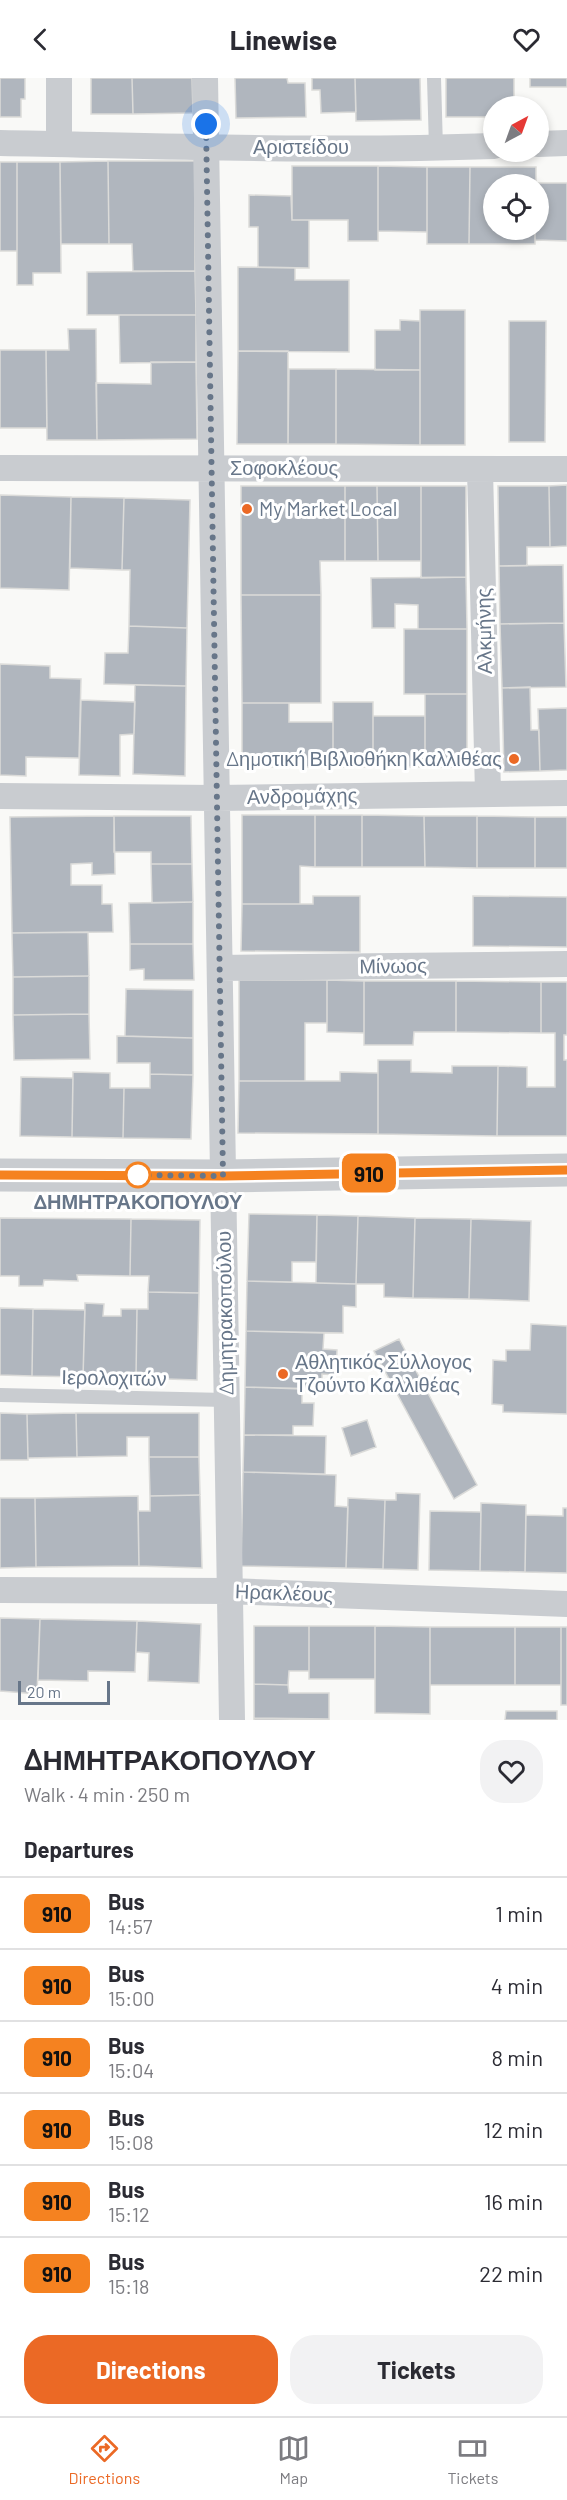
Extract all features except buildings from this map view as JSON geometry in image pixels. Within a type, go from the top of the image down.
[{"type":"street","points":[[59,78],[59,144]]},
{"type":"street","name":"Δημητρακοπούλου","points":[[205,78],[232,1720]]},
{"type":"street","name":"Αριστείδου","points":[[0,143],[206,147],[483,146]]},
{"type":"street","points":[[549,144],[567,143]]},
{"type":"street","name":"Σοφοκλέους","points":[[0,468],[480,470],[567,468]]},
{"type":"street","name":"Αλκμήνης","points":[[480,470],[488,793]]},
{"type":"street","name":"Ανδρομάχης","points":[[0,796],[216,798],[567,793]]},
{"type":"street","name":"Μίνωος","points":[[220,968],[567,964]]},
{"type":"street","points":[[0,1175],[223,1176],[567,1170]]},
{"type":"street","name":"Ηρακλέους","points":[[0,1590],[230,1591],[567,1604]]},
{"type":"lane","points":[[434,78],[436,148]]},
{"type":"lane","name":"Ιερολοχιτών","points":[[0,1395],[226,1400]]},
{"type":"bus line","name":"910","points":[[0,1175],[223,1176],[567,1170]]},
{"type":"place","name":"My Market Local","points":[[247,509]]},
{"type":"place","name":"Δημοτική Βιβλιοθήκη Καλλιθέας","points":[[514,759]]},
{"type":"place","name":"ΔΗΜΗΤΡΑΚΟΠΟΥΛΟΥ","points":[[138,1175]]},
{"type":"place","name":"Αθλητικός Σύλλογος Τζούντο Καλλιθέας","points":[[283,1374]]},
{"type":"route","points":[[138,1175],[223,1176],[206,124]]}]
